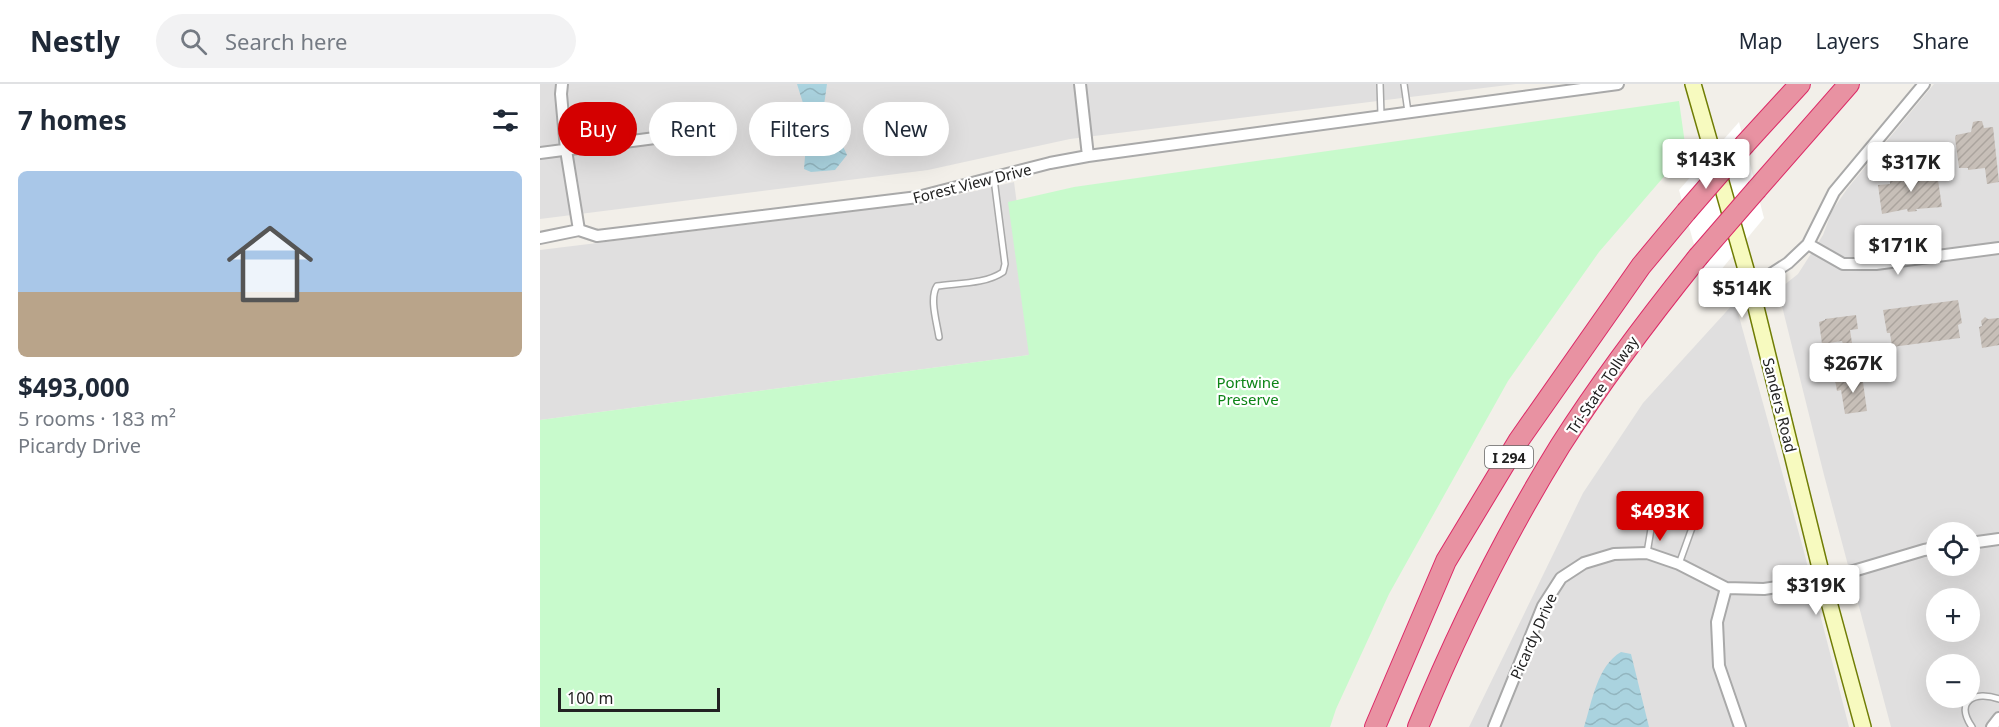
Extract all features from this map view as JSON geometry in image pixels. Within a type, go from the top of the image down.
[{"type":"highway","name":"I 294","points":[[1376,727],[1446,561],[1519,440],[1641,266],[1745,144],[1800,84]]},
{"type":"highway","name":"Tri-State Tollway","points":[[1418,727],[1447,657],[1499,552],[1561,445],[1644,324],[1698,258],[1849,84]]},
{"type":"main road","name":"Sanders Road","points":[[1693,84],[1751,287],[1823,580],[1863,727]]},
{"type":"street","points":[[562,84],[562,102]]},
{"type":"street","points":[[1080,84],[1088,156]]},
{"type":"street","name":"Forest View Drive","points":[[540,238],[579,230],[597,236],[918,197],[1088,156],[1618,84]]},
{"type":"street","points":[[1751,287],[1788,263],[1808,244],[1834,192],[1924,84]]},
{"type":"street","points":[[540,153],[558,151]]},
{"type":"street","points":[[567,156],[579,230]]},
{"type":"street","points":[[1808,244],[1844,264],[1876,264],[1999,248]]},
{"type":"street","points":[[1980,542],[1999,539]]},
{"type":"street","name":"Picardy Drive","points":[[1494,727],[1543,606],[1561,578],[1584,563],[1614,554],[1647,553],[1679,564],[1726,588],[1764,589],[1823,580],[1926,551]]},
{"type":"street","points":[[1726,588],[1717,622],[1719,666],[1740,727]]},
{"type":"street","points":[[1992,727],[1999,718]]},
{"type":"lane","points":[[1380,84],[1381,116]]},
{"type":"lane","points":[[1404,84],[1408,112]]},
{"type":"lane","points":[[939,338],[934,300],[934,290],[937,286],[980,280],[997,276],[1003,272],[1005,264],[994,179]]},
{"type":"lane","points":[[1647,553],[1651,529],[1659,510],[1681,509],[1692,525],[1679,564]]},
{"type":"lane","points":[[1972,727],[1965,713],[1965,706],[1969,700],[1976,695],[1999,699]]},
{"type":"shaded area","points":[[540,84],[1516,84],[1070,139],[928,170],[540,219]]},
{"type":"shaded area","points":[[1934,84],[1999,84],[1999,727],[1891,727],[1778,290],[1798,274],[1823,235],[1832,211],[1847,189]]},
{"type":"shaded area","points":[[1014,182],[1037,354],[540,420],[540,250],[890,207]]},
{"type":"shaded area","points":[[1735,302],[1803,548],[1849,727],[1469,727],[1583,493],[1643,403]]},
{"type":"green space","name":"Portwine Preserve","points":[[1679,101],[1686,151],[1599,252],[1508,381],[1389,594],[1336,709],[1330,727],[540,727],[540,420],[1029,355],[1008,202],[1074,187]]},
{"type":"water","points":[[797,84],[827,84],[824,102],[803,102]]},
{"type":"water","points":[[805,156],[846,156],[835,170],[811,172],[804,169]]},
{"type":"water","points":[[1621,652],[1631,654],[1649,727],[1584,727],[1601,675],[1606,666]]},
{"type":"pier","points":[[1739,122],[1764,218],[1706,288],[1679,190]]},
{"type":"building","points":[[1982,121],[1984,128],[1993,127],[1999,182],[1987,184],[1985,168],[1968,170],[1968,168],[1959,168],[1956,135],[1971,132],[1973,122]]},
{"type":"building","points":[[1933,170],[1937,173],[1942,207],[1916,209],[1917,211],[1908,212],[1907,209],[1882,214],[1878,185],[1890,184],[1890,180],[1905,176],[1906,173],[1927,173]]},
{"type":"building","points":[[1958,300],[1962,323],[1958,325],[1960,338],[1892,347],[1883,310]]},
{"type":"building","points":[[1856,315],[1858,329],[1850,330],[1852,343],[1843,344],[1842,341],[1822,344],[1819,322],[1825,319]]},
{"type":"building","points":[[1985,317],[1999,318],[1999,345],[1982,348],[1979,327],[1982,326],[1981,321]]},
{"type":"building","points":[[1862,375],[1867,411],[1845,414],[1841,390],[1837,391],[1835,380]]}]
